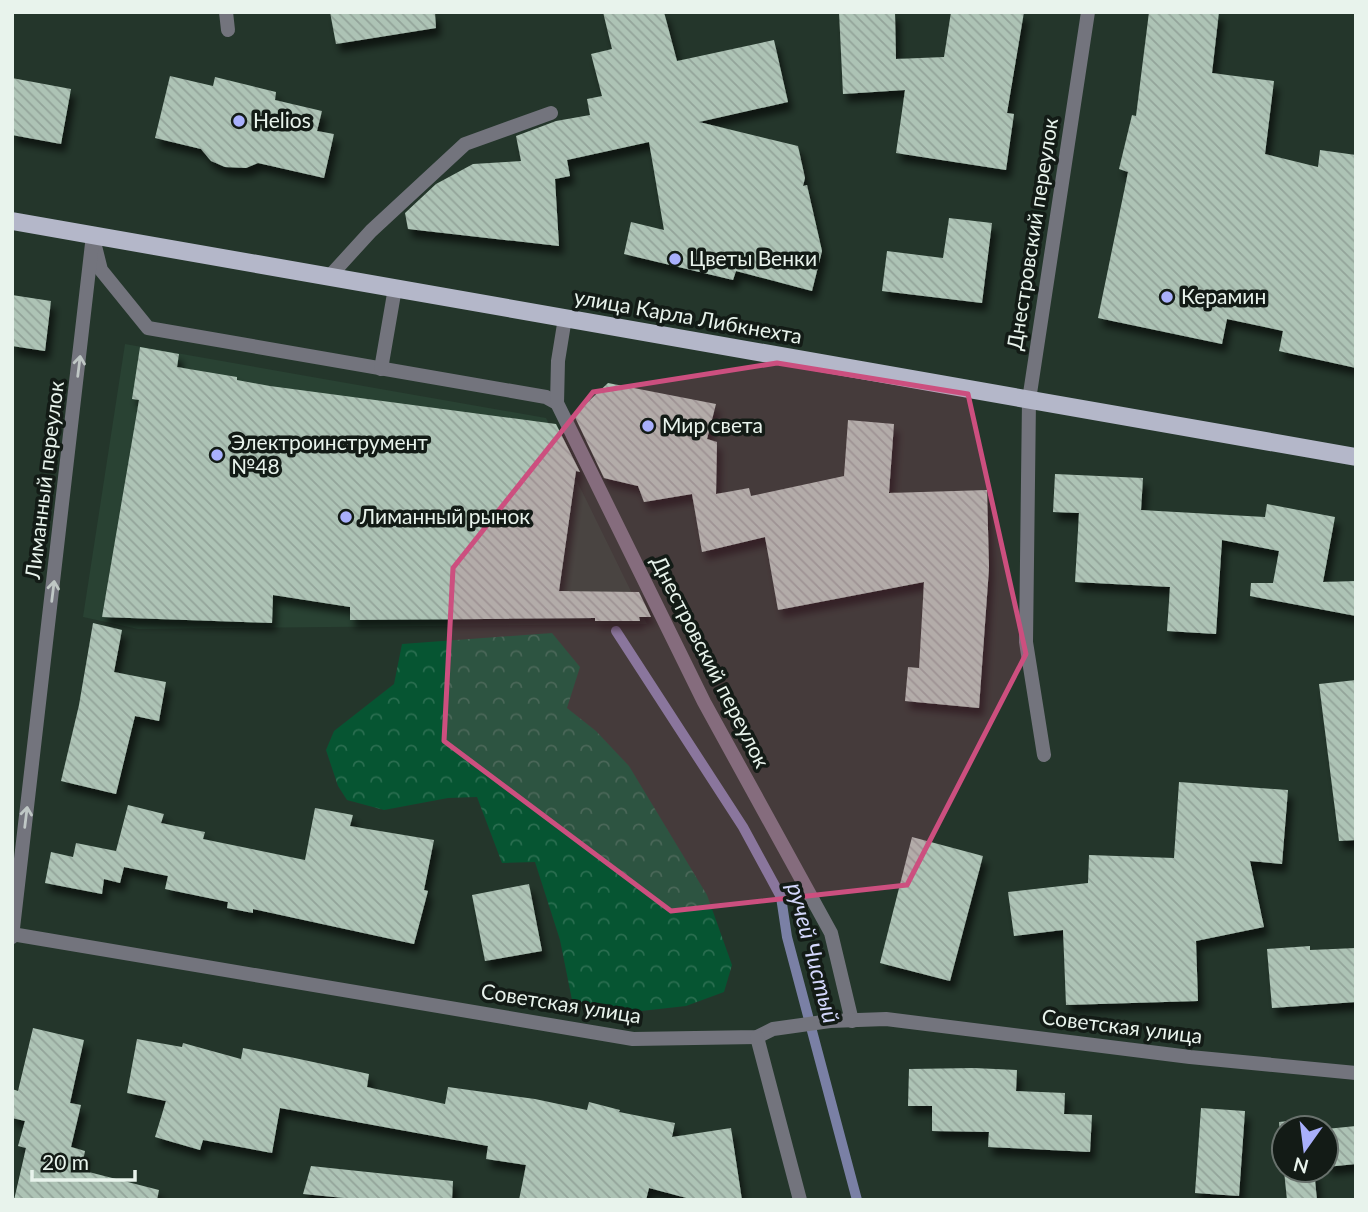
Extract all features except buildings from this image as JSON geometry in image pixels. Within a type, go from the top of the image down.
[{"type":"main road","name":"улица Карла Либкнехта","points":[[12,221],[1356,457]]},
{"type":"street","points":[[226,12],[228,30]]},
{"type":"street","name":"Днестровский переулок","points":[[1044,755],[1026,642],[1029,400],[1087,12]]},
{"type":"street","points":[[329,277],[371,231],[465,144],[551,113]]},
{"type":"street","points":[[93,235],[101,270],[148,328],[546,397],[557,403]]},
{"type":"street","name":"Лиманный переулок","points":[[12,935],[93,235]]},
{"type":"street","points":[[382,369],[395,288]]},
{"type":"street","name":"Днестровский переулок","points":[[565,318],[558,361],[557,403],[704,702],[831,933],[852,1021]]},
{"type":"street","name":"Советская улица","points":[[12,935],[633,1039],[757,1037],[773,1029],[830,1021],[886,1019],[1190,1057],[1356,1073]]},
{"type":"street","points":[[757,1037],[800,1200]]},
{"type":"highlighted area","points":[[777,363],[968,394],[1026,654],[907,885],[671,911],[444,741],[453,568],[593,392]]},
{"type":"shaded area","name":"Лиманный рынок","points":[[125,344],[546,418],[647,624],[138,629],[83,617]]},
{"type":"green space","points":[[552,633],[580,667],[567,708],[596,731],[629,766],[707,895],[732,965],[724,992],[686,1006],[623,1013],[572,1000],[560,940],[535,862],[502,863],[477,797],[448,798],[384,810],[347,800],[338,786],[326,750],[334,731],[394,684],[402,644]]},
{"type":"waterway","name":"ручей Чистый","points":[[616,631],[743,827],[781,897],[787,937],[857,1200]]},
{"type":"place","name":"Helios","points":[[239,121]]},
{"type":"place","name":"Цветы Венки","points":[[675,259]]},
{"type":"place","name":"Керамин","points":[[1167,297]]},
{"type":"place","name":"Мир света","points":[[648,426]]},
{"type":"place","name":"Электроинструмент №48","points":[[217,455]]},
{"type":"place","name":"Лиманный рынок","points":[[346,517]]}]
